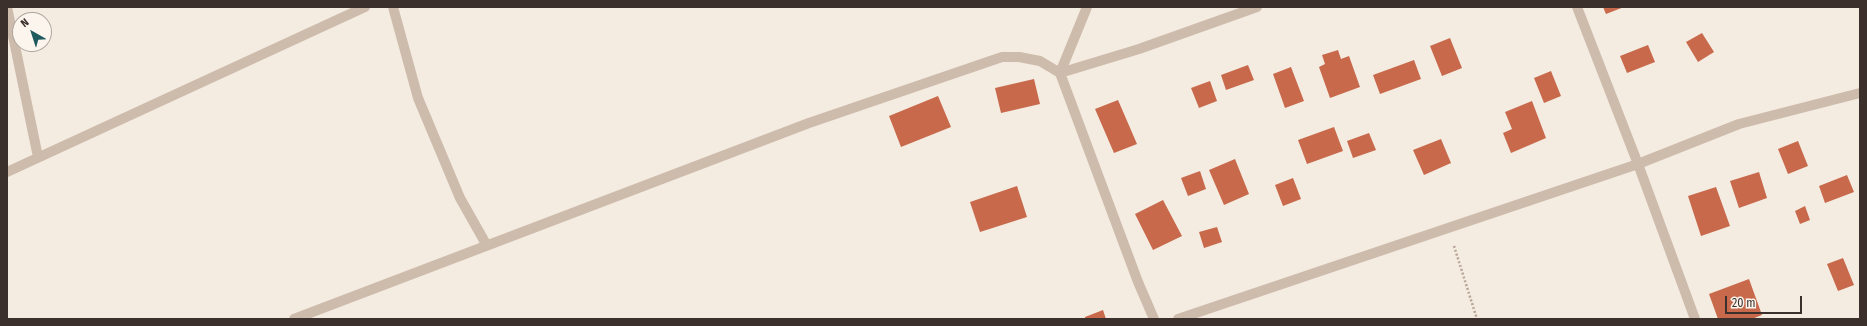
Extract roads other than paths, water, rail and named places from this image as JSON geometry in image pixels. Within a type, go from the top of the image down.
[{"type":"street","points":[[7,7],[38,157]]},
{"type":"street","points":[[7,172],[365,7]]},
{"type":"street","points":[[394,7],[418,98],[460,198],[486,244]]},
{"type":"street","points":[[1060,73],[1087,7]]},
{"type":"street","points":[[1060,73],[1139,49],[1257,7]]},
{"type":"street","points":[[1577,7],[1638,164],[1695,319]]},
{"type":"street","points":[[294,319],[486,244],[809,123],[1002,57],[1019,57],[1040,61],[1060,73],[1138,282],[1154,319]]},
{"type":"street","points":[[1178,319],[1638,164],[1739,124],[1860,93]]}]
